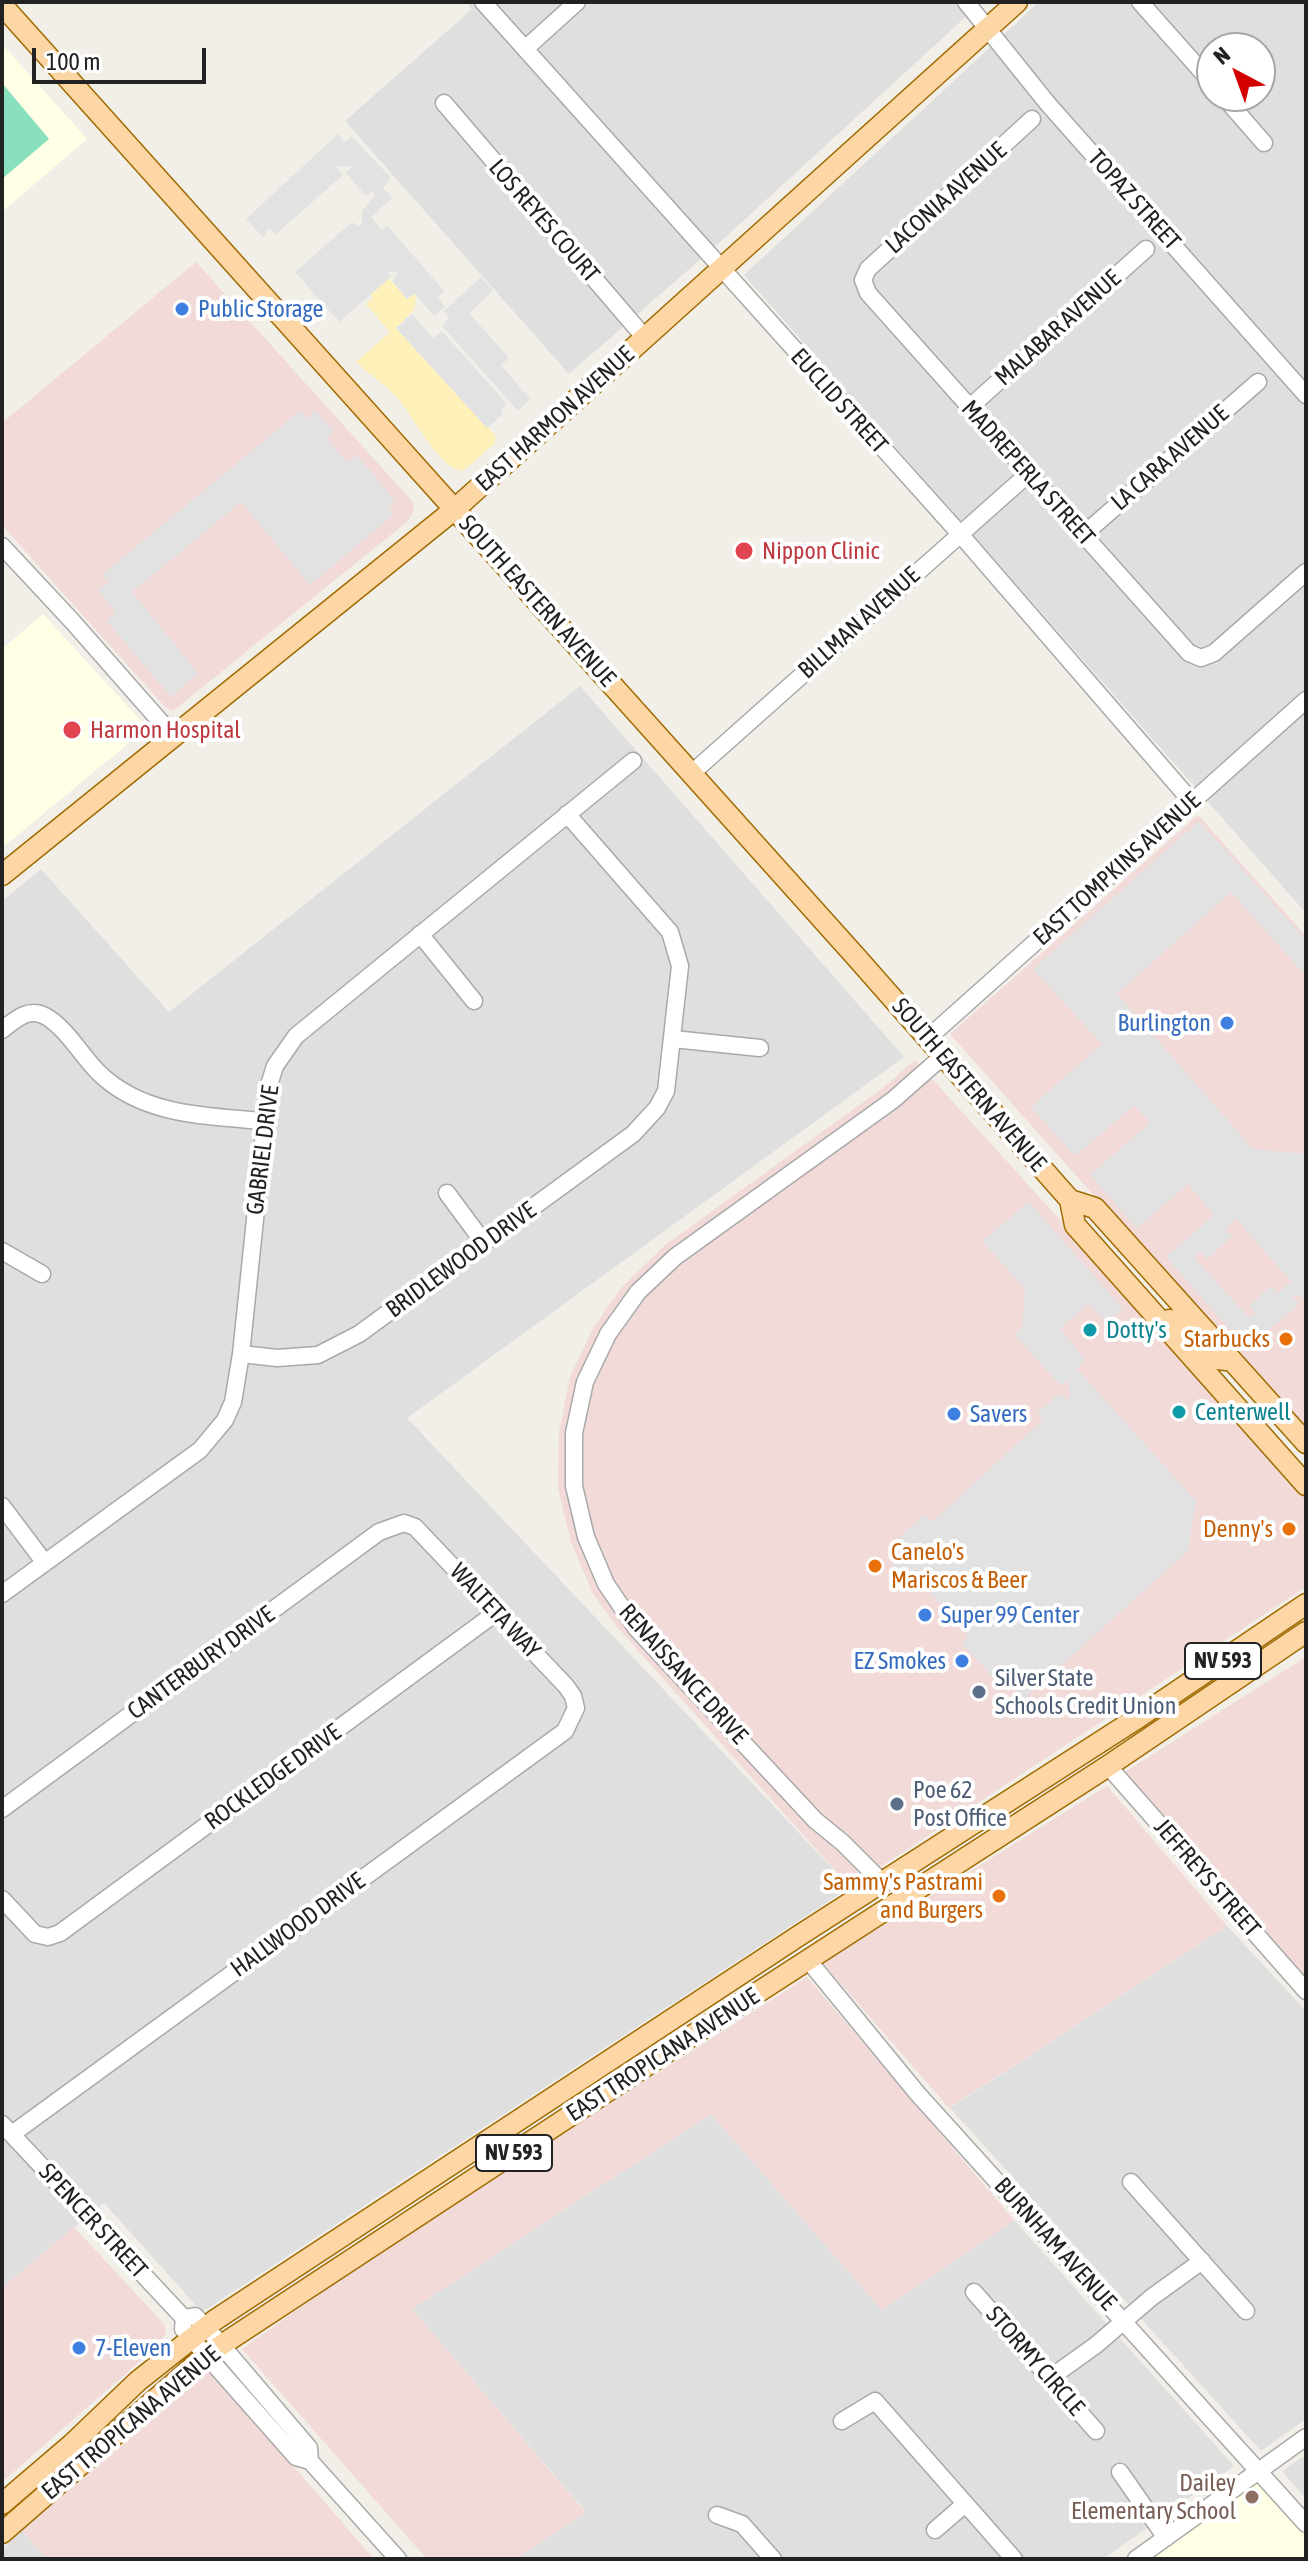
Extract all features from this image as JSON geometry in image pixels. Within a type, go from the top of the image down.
[{"type":"main road","name":"EAST HARMON AVENUE","points":[[2,875],[455,509],[1017,2]]},
{"type":"main road","name":"SOUTH EASTERN AVENUE","points":[[2,5],[928,1038],[1070,1200],[1075,1225],[1089,1242],[1306,1485]]},
{"type":"main road","name":"SOUTH EASTERN AVENUE","points":[[1070,1200],[1095,1208],[1306,1443]]},
{"type":"main road","points":[[1089,1242],[1111,1248],[1136,1275],[1145,1279],[1156,1275]]},
{"type":"main road","points":[[1161,1324],[1176,1321],[1210,1358],[1233,1362]]},
{"type":"main road","name":"EAST TROPICANA AVENUE","points":[[2,2504],[72,2444],[194,2328],[1139,1717],[1306,1604]]},
{"type":"main road","name":"EAST TROPICANA AVENUE","points":[[2,2533],[214,2351],[760,1991],[1052,1803],[1306,1632]]},
{"type":"main road","points":[[1108,1766],[1107,1754],[1134,1734],[1139,1717]]},
{"type":"main road","points":[[1052,1803],[1059,1784],[1090,1761],[1089,1749]]},
{"type":"main road","points":[[808,1960],[809,1947],[836,1928],[843,1909]]},
{"type":"main road","points":[[760,1991],[770,1973],[799,1950],[802,1942],[800,1935]]},
{"type":"main road","points":[[502,2160],[511,2142],[563,2103],[587,2076]]},
{"type":"main road","points":[[437,2203],[461,2176],[494,2149],[503,2131]]},
{"type":"street","name":"EUCLID STREET","points":[[483,2],[960,534],[1192,802]]},
{"type":"street","points":[[525,49],[577,2]]},
{"type":"street","name":"TOPAZ STREET","points":[[966,2],[1048,104],[1306,395]]},
{"type":"street","points":[[1140,2],[1196,65]]},
{"type":"street","name":"LOS REYES COURT","points":[[444,103],[645,338]]},
{"type":"street","points":[[1237,112],[1264,143]]},
{"type":"street","name":"LACONIA AVENUE","points":[[863,280],[868,269],[1032,119]]},
{"type":"street","name":"MALABAR AVENUE","points":[[970,407],[1146,249]]},
{"type":"street","name":"MADREPERLA STREET","points":[[863,280],[868,293],[1189,653],[1201,658],[1214,653],[1306,572]]},
{"type":"street","name":"LA CARA AVENUE","points":[[1083,535],[1258,382]]},
{"type":"street","name":"BILLMAN AVENUE","points":[[692,773],[1028,474]]},
{"type":"street","points":[[2,546],[174,737]]},
{"type":"street","name":"EAST TOMPKINS AVENUE","points":[[928,1038],[1306,700]]},
{"type":"street","name":"GABRIEL DRIVE","points":[[2,1594],[200,1450],[225,1420],[233,1402],[241,1354],[269,1085],[275,1066],[296,1036],[633,761]]},
{"type":"street","points":[[567,814],[670,932],[680,966],[673,1039],[760,1048]]},
{"type":"street","points":[[420,934],[474,1001]]},
{"type":"street","points":[[2,1030],[22,1014],[45,1016],[55,1023],[101,1075],[122,1091],[180,1114],[264,1121]]},
{"type":"street","name":"BRIDLEWOOD DRIVE","points":[[241,1354],[277,1358],[318,1355],[359,1334],[484,1243],[633,1134],[657,1108],[666,1091],[673,1039]]},
{"type":"street","name":"RENAISSANCE DRIVE","points":[[883,1883],[815,1820],[643,1635],[606,1584],[586,1537],[574,1486],[574,1433],[585,1382],[608,1334],[638,1292],[675,1257],[893,1100],[943,1056]]},
{"type":"street","points":[[447,1193],[484,1243]]},
{"type":"street","points":[[2,1251],[42,1274]]},
{"type":"street","points":[[2,1506],[45,1563]]},
{"type":"street","name":"WALTETA WAY","points":[[404,1523],[415,1527],[566,1686],[576,1708]]},
{"type":"street","name":"CANTERBURY DRIVE","points":[[2,1809],[379,1532],[404,1523]]},
{"type":"street","name":"ROCKLEDGE DRIVE","points":[[2,1899],[35,1934],[48,1937],[60,1933],[497,1612]]},
{"type":"street","name":"HALLWOOD DRIVE","points":[[7,2129],[565,1731],[576,1708]]},
{"type":"street","name":"JEFFREYS STREET","points":[[1108,1766],[1306,1991]]},
{"type":"street","name":"BURNHAM AVENUE","points":[[808,1960],[917,2093],[1306,2524]]},
{"type":"street","name":"SPENCER STREET","points":[[7,2129],[194,2328],[296,2457],[310,2461],[398,2559]]},
{"type":"street","points":[[1131,2182],[1246,2311]]},
{"type":"street","points":[[1050,2378],[1202,2261]]},
{"type":"street","name":"STORMY CIRCLE","points":[[974,2292],[1096,2431]]},
{"type":"street","points":[[842,2421],[875,2401],[1014,2559]]},
{"type":"street","points":[[1136,2559],[1306,2437]]},
{"type":"street","points":[[1120,2472],[1166,2538]]},
{"type":"street","points":[[935,2530],[965,2504]]},
{"type":"street","points":[[717,2515],[742,2524],[773,2559]]},
{"type":"shaded area","points":[[467,2],[982,2],[718,244],[569,374],[345,121],[471,10]]},
{"type":"shaded area","points":[[1039,2],[1306,2],[1306,913],[744,275]]},
{"type":"shaded area","points":[[2,44],[87,139],[2,212]]},
{"type":"shaded area","points":[[338,134],[345,142],[352,136],[391,178],[383,188],[392,198],[371,217],[382,230],[387,225],[444,291],[438,298],[445,307],[434,316],[414,293],[407,299],[392,281],[399,273],[387,271],[391,277],[339,322],[295,272],[352,222],[358,227],[362,223],[362,211],[375,196],[372,191],[366,196],[346,173],[352,166],[336,166],[343,175],[276,234],[269,228],[263,237],[246,219]]},
{"type":"shaded area","points":[[196,262],[412,501],[414,510],[408,521],[173,711],[165,707],[2,525],[2,423]]},
{"type":"shaded area","points":[[481,277],[493,291],[469,313],[509,358],[501,365],[530,399],[518,411],[442,326],[449,318],[444,311]]},
{"type":"shaded area","points":[[412,314],[433,338],[442,331],[507,404],[501,411],[503,414],[487,428],[396,328]]},
{"type":"shaded area","points":[[300,411],[307,419],[315,411],[334,432],[327,439],[347,462],[357,455],[395,501],[388,508],[394,514],[310,585],[241,502],[132,592],[198,673],[171,697],[107,621],[116,612],[98,591],[109,582],[102,575]]},
{"type":"shaded area","name":"Harmon Hospital","points":[[43,614],[141,721],[143,727],[142,732],[2,848],[2,649]]},
{"type":"shaded area","points":[[580,686],[904,1057],[407,1418],[850,1887],[202,2312],[104,2203],[2,2288],[2,901],[41,869],[169,1012]]},
{"type":"shaded area","points":[[1198,815],[1306,936],[1306,1434],[950,1034]]},
{"type":"shaded area","points":[[1199,821],[1306,940],[1306,976],[1231,892],[1117,994],[1253,1149],[1306,1154],[1306,1302],[1295,1294],[1293,1297],[1299,1304],[1247,1349],[1166,1257],[1214,1215],[1188,1184],[1137,1228],[1090,1175],[1150,1123],[1135,1105],[1075,1156],[1031,1107],[1102,1044],[1033,969]],"holes":[[[1236,1219],[1291,1281],[1278,1293],[1271,1286],[1249,1306],[1256,1312],[1249,1318],[1194,1257],[1200,1252],[1207,1259],[1232,1236],[1225,1229]]]},
{"type":"shaded area","points":[[915,1060],[1306,1491],[1306,1587],[850,1887],[616,1626],[592,1592],[571,1542],[558,1488],[559,1432],[570,1377],[593,1328],[621,1288],[665,1245],[883,1088]]},
{"type":"shaded area","points":[[1029,1202],[1123,1309],[1108,1324],[1088,1304],[1060,1329],[1085,1359],[1077,1369],[1196,1501],[1188,1551],[1024,1699],[1007,1678],[1000,1685],[962,1643],[968,1636],[921,1582],[913,1587],[893,1565],[903,1556],[892,1544],[924,1515],[932,1522],[1043,1420],[1037,1413],[1060,1393],[1066,1399],[1070,1396],[1068,1380],[1061,1386],[1015,1335],[1022,1328],[1025,1289],[982,1241]]},
{"type":"shaded area","points":[[1306,1657],[1306,1978],[1125,1772]]},
{"type":"shaded area","points":[[1107,1786],[1227,1926],[949,2108],[823,1963]]},
{"type":"shaded area","points":[[1227,1926],[1306,2011],[1306,2419],[1261,2451],[950,2108]]},
{"type":"shaded area","points":[[807,1977],[1014,2220],[882,2310],[711,2114],[412,2309],[586,2513],[515,2559],[427,2559],[242,2349],[366,2261]]},
{"type":"shaded area","points":[[711,2114],[882,2310],[1014,2220],[1234,2466],[1103,2559],[515,2559],[586,2512],[412,2309]]},
{"type":"shaded area","points":[[74,2227],[164,2324],[166,2334],[146,2356],[2,2482],[2,2288]]},
{"type":"shaded area","points":[[210,2370],[374,2559],[47,2559],[22,2531]]},
{"type":"shaded area","points":[[1306,2455],[1306,2499],[1282,2471]]},
{"type":"shaded area","name":"Dailey Elementary School","points":[[1259,2470],[1306,2524],[1306,2559],[1136,2559]]},
{"type":"shaded area","points":[[22,2531],[47,2559],[2,2559],[2,2549]]},
{"type":"sand","points":[[389,278],[407,299],[414,294],[416,297],[414,310],[396,328],[495,435],[495,443],[463,471],[445,462],[393,394],[356,362],[390,332],[366,304],[373,298],[370,294]]},
{"type":"green space","points":[[2,83],[49,139],[2,179]]},
{"type":"place","name":"Public Storage","points":[[182,309]]},
{"type":"place","name":"Nippon Clinic","points":[[744,551]]},
{"type":"place","name":"Harmon Hospital","points":[[72,730]]},
{"type":"place","name":"Burlington","points":[[1227,1023]]},
{"type":"place","name":"Dotty's","points":[[1090,1330]]},
{"type":"place","name":"Starbucks","points":[[1286,1339]]},
{"type":"place","name":"Centerwell","points":[[1179,1412]]},
{"type":"place","name":"Savers","points":[[954,1414]]},
{"type":"place","name":"Denny's","points":[[1289,1529]]},
{"type":"place","name":"Canelo's Mariscos & Beer","points":[[875,1566]]},
{"type":"place","name":"Super 99 Center","points":[[925,1615]]},
{"type":"place","name":"EZ Smokes","points":[[962,1661]]},
{"type":"place","name":"Silver State Schools Credit Union","points":[[979,1692]]},
{"type":"place","name":"Poe 62 Post Office","points":[[897,1804]]},
{"type":"place","name":"Sammy's Pastrami and Burgers","points":[[999,1896]]},
{"type":"place","name":"7-Eleven","points":[[79,2348]]},
{"type":"place","name":"Dailey Elementary School","points":[[1252,2497]]}]
